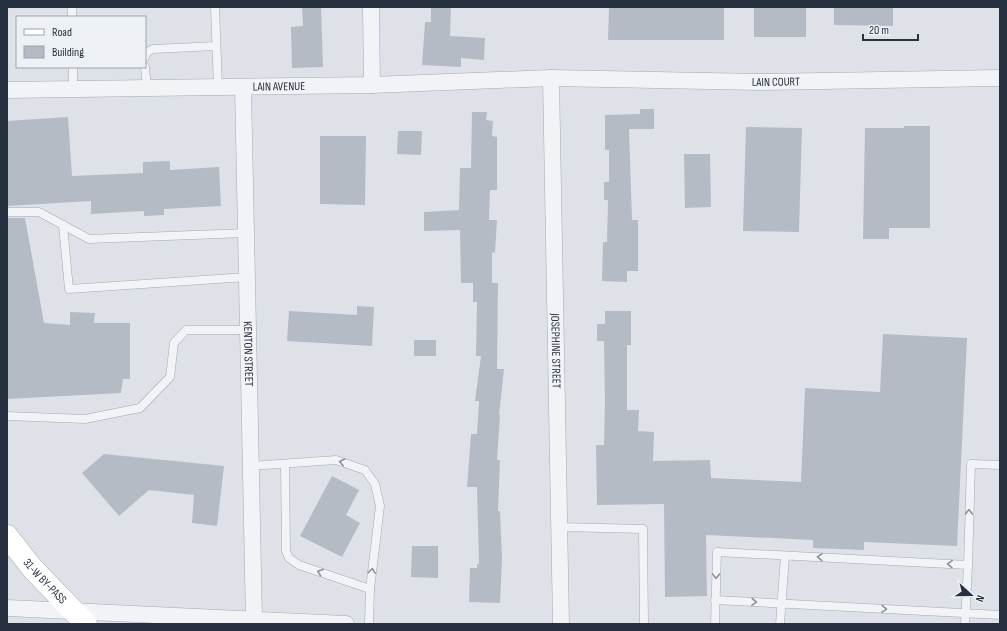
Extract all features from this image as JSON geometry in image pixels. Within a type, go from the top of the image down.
[{"type":"main road","name":"31-W BY-PASS","points":[[7,536],[33,569],[79,618]]},
{"type":"street","points":[[371,7],[372,84]]},
{"type":"street","name":"LAIN AVENUE","points":[[7,90],[218,88],[551,78]]},
{"type":"street","name":"LAIN COURT","points":[[551,78],[760,82],[1000,78]]},
{"type":"street","name":"JOSEPHINE STREET","points":[[551,78],[560,624]]},
{"type":"street","name":"KENTON STREET","points":[[243,87],[254,620]]},
{"type":"street","points":[[7,608],[79,618],[254,620],[346,624]]},
{"type":"lane","points":[[215,7],[218,88]]},
{"type":"lane","points":[[146,54],[147,52],[153,49],[216,46]]},
{"type":"lane","points":[[72,68],[73,89]]},
{"type":"lane","points":[[145,68],[147,88]]},
{"type":"lane","points":[[7,212],[39,212],[89,239],[246,234]]},
{"type":"lane","points":[[63,225],[70,289],[247,277]]},
{"type":"lane","points":[[7,416],[85,419],[140,408],[170,377],[174,342],[186,330],[248,330]]},
{"type":"lane","points":[[251,466],[336,460],[365,470],[375,484],[380,506],[370,588],[369,624]]},
{"type":"lane","points":[[285,464],[286,551],[289,558],[299,565],[370,588]]},
{"type":"lane","points":[[965,624],[971,464],[1000,465]]},
{"type":"lane","points":[[559,527],[643,529],[644,624]]},
{"type":"lane","points":[[714,624],[717,552],[968,565]]},
{"type":"lane","points":[[780,624],[785,556]]},
{"type":"lane","points":[[715,600],[1000,615]]},
{"type":"building","points":[[302,7],[321,7],[323,67],[292,68],[291,27],[303,26]]},
{"type":"building","points":[[431,7],[451,7],[450,36],[485,38],[484,60],[461,58],[461,67],[422,65],[425,22],[431,22]]},
{"type":"building","points":[[609,7],[724,7],[724,40],[608,40]]},
{"type":"building","points":[[754,7],[806,7],[806,37],[754,37]]},
{"type":"building","points":[[834,7],[893,7],[893,26],[834,25]]},
{"type":"building","points":[[640,109],[654,109],[654,129],[629,129],[632,220],[638,220],[638,271],[627,271],[627,282],[602,281],[603,242],[607,242],[608,200],[604,200],[604,182],[609,182],[609,150],[605,150],[605,115],[640,114]]},
{"type":"building","points":[[472,112],[487,112],[486,120],[493,121],[492,136],[497,137],[497,190],[490,190],[489,220],[497,220],[495,253],[492,252],[492,283],[498,283],[497,369],[504,369],[499,415],[497,460],[500,460],[498,511],[500,511],[502,559],[500,603],[469,602],[470,568],[477,568],[477,564],[479,564],[477,487],[467,487],[471,434],[477,434],[479,401],[475,401],[481,356],[476,356],[477,302],[473,302],[473,283],[461,283],[460,230],[424,231],[424,212],[459,210],[460,168],[471,168]]},
{"type":"building","points":[[68,117],[72,176],[143,173],[143,162],[170,161],[170,170],[219,167],[221,206],[164,209],[164,215],[144,216],[144,211],[91,214],[91,201],[7,206],[7,121]]},
{"type":"building","points":[[904,126],[930,126],[930,228],[889,228],[889,239],[863,239],[865,128],[904,128]]},
{"type":"building","points":[[746,127],[802,128],[799,232],[743,231]]},
{"type":"building","points":[[398,131],[422,131],[421,155],[397,154]]},
{"type":"building","points":[[320,136],[366,136],[365,205],[320,204]]},
{"type":"building","points":[[684,154],[710,154],[711,207],[685,208]]},
{"type":"building","points":[[7,218],[25,218],[44,323],[70,325],[70,312],[95,313],[94,323],[130,323],[130,379],[123,379],[121,393],[7,399]]},
{"type":"building","points":[[357,306],[374,307],[372,346],[287,341],[289,311],[357,315]]},
{"type":"building","points":[[605,311],[631,311],[631,345],[627,345],[627,410],[639,410],[638,431],[654,432],[653,461],[710,460],[711,478],[801,482],[805,388],[880,392],[883,334],[967,338],[957,546],[864,542],[864,550],[813,548],[813,540],[706,535],[707,596],[665,597],[664,504],[597,505],[596,445],[604,445],[605,402],[604,341],[597,341],[597,324],[605,324]]},
{"type":"building","points":[[414,340],[436,340],[436,356],[414,356]]},
{"type":"building","points":[[104,454],[224,466],[217,526],[192,523],[194,495],[149,490],[119,516],[82,473]]},
{"type":"building","points":[[332,476],[359,490],[346,515],[360,523],[342,557],[300,536]]},
{"type":"building","points":[[412,546],[438,546],[438,578],[411,577]]}]
